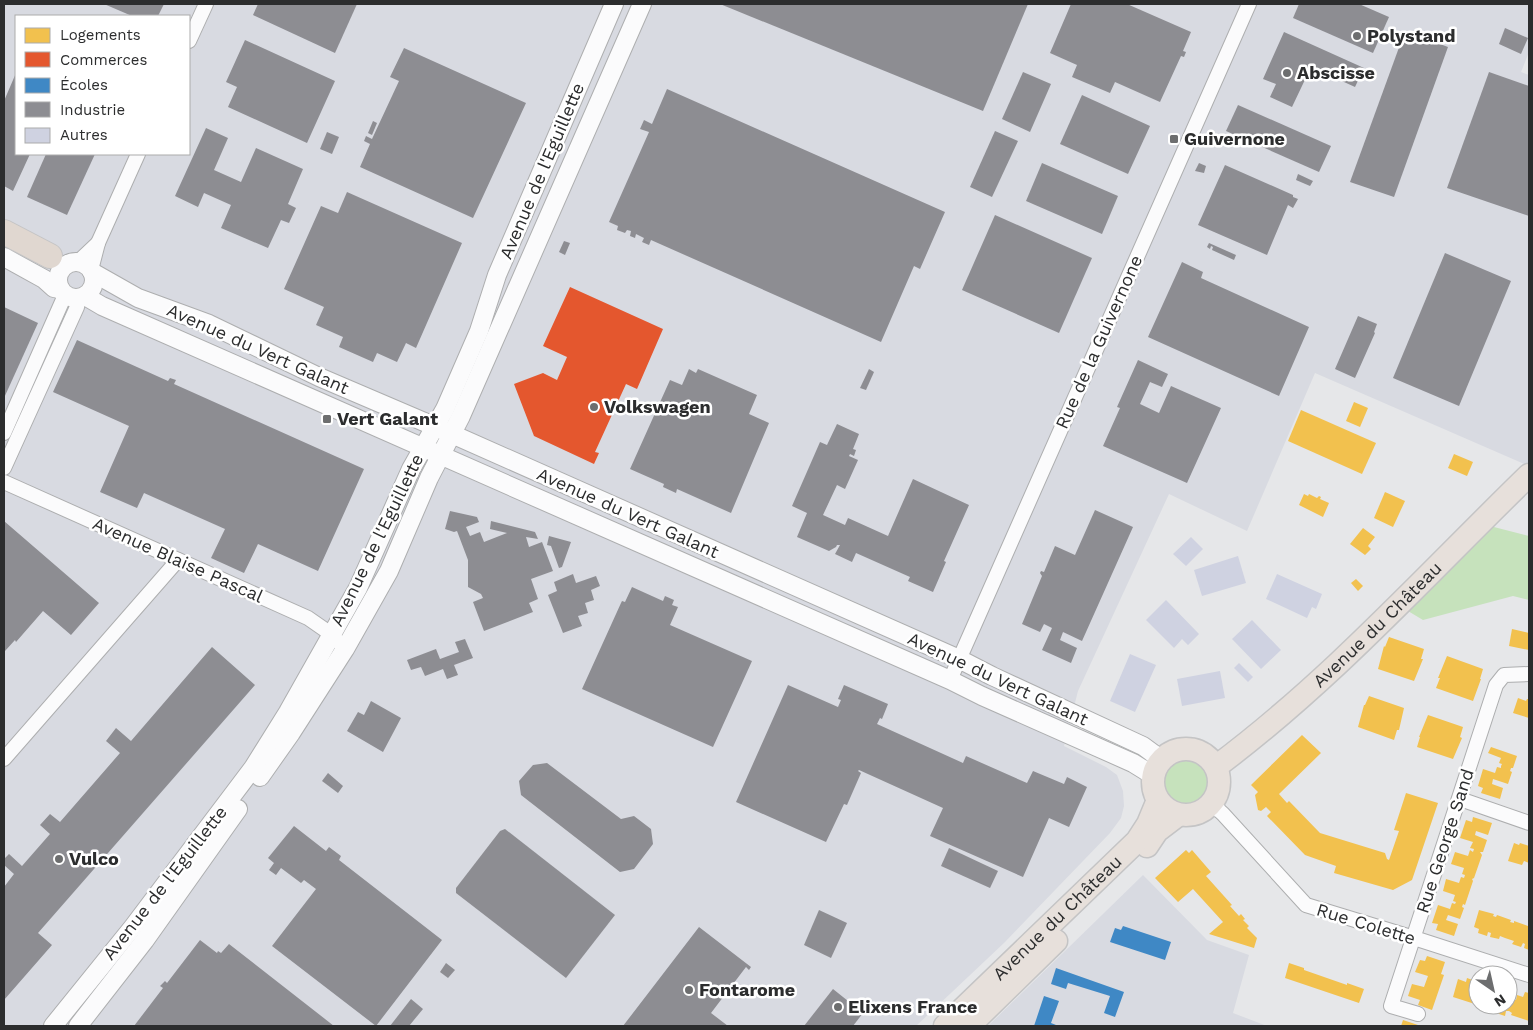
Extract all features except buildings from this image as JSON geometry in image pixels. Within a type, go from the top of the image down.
[{"type":"highway","points":[[4,232],[76,265]]},
{"type":"main road","name":"Avenue du Château","points":[[1216,766],[1243,746],[1354,650],[1529,475]]},
{"type":"main road","points":[[1186,749],[1198,750],[1208,756],[1216,766],[1220,778],[1218,794],[1212,804],[1201,812],[1190,816],[1178,815],[1166,809],[1158,800],[1153,788],[1158,768],[1168,754],[1186,749]]},
{"type":"main road","name":"Avenue du Château","points":[[945,1026],[1137,840],[1148,824],[1158,800]]},
{"type":"main road","name":"Avenue du Château","points":[[969,1026],[1118,880],[1136,860],[1157,831],[1178,815]]},
{"type":"street","points":[[190,39],[206,4]]},
{"type":"street","name":"Avenue de l'Eguillette","points":[[53,1026],[133,927],[253,768],[288,712],[358,588],[423,446],[436,427],[479,331],[497,275],[614,4]]},
{"type":"street","name":"Avenue de l'Eguillette","points":[[78,1026],[145,940],[291,733],[345,649],[388,571],[441,454],[452,434],[642,4]]},
{"type":"street","name":"Rue de la Guivernone","points":[[950,680],[1249,4]]},
{"type":"street","points":[[4,468],[77,307],[73,295],[58,280],[59,274],[62,269],[76,265],[98,243],[138,155]]},
{"type":"street","name":"Avenue du Vert Galant","points":[[4,242],[76,265],[138,298],[209,324],[319,377],[959,659],[1143,746],[1158,768]]},
{"type":"street","name":"Avenue du Vert Galant","points":[[4,257],[44,279],[54,288],[119,314],[333,409],[423,446],[1132,763],[1158,768]]},
{"type":"street","points":[[4,433],[56,317],[73,295],[94,285],[94,278],[76,265]]},
{"type":"street","points":[[56,317],[70,323]]},
{"type":"street","name":"Avenue Blaise Pascal","points":[[4,482],[308,618],[331,634],[345,649]]},
{"type":"street","points":[[4,759],[178,560]]},
{"type":"street","name":"Rue George Sand","points":[[1418,1014],[1391,1006],[1496,685],[1504,675],[1529,674]]},
{"type":"street","points":[[1460,799],[1529,823]]},
{"type":"street","name":"Rue Colette","points":[[1212,804],[1306,905],[1529,975]]},
{"type":"shaded area","points":[[4,4],[1529,4],[1529,52],[1521,72],[1529,75],[1529,466],[1315,373],[1247,531],[1169,494],[1078,691],[1064,746],[1106,767],[1117,775],[1123,791],[1124,806],[1121,818],[1110,833],[1004,943],[916,1026],[4,1026]]},
{"type":"shaded area","points":[[1143,875],[1207,940],[1249,955],[1233,1013],[1267,1026],[988,1026]]},
{"type":"green space","points":[[1490,526],[1529,536],[1529,600],[1513,596],[1423,620],[1408,611]]},
{"type":"green space","points":[[1182,759],[1192,759],[1204,766],[1211,778],[1211,788],[1204,800],[1192,807],[1182,807],[1174,803],[1167,796],[1163,788],[1163,778],[1167,770],[1174,763]]},
{"type":"place","name":"Polystand","points":[[1357,36]]},
{"type":"place","name":"Abscisse","points":[[1287,73]]},
{"type":"place","name":"Guivernone","points":[[1174,139]]},
{"type":"place","name":"Volkswagen","points":[[594,407]]},
{"type":"place","name":"Vert Galant","points":[[327,419]]},
{"type":"place","name":"Vulco","points":[[59,859]]},
{"type":"place","name":"Fontarome","points":[[689,990]]},
{"type":"place","name":"Elixens France","points":[[838,1007]]}]
